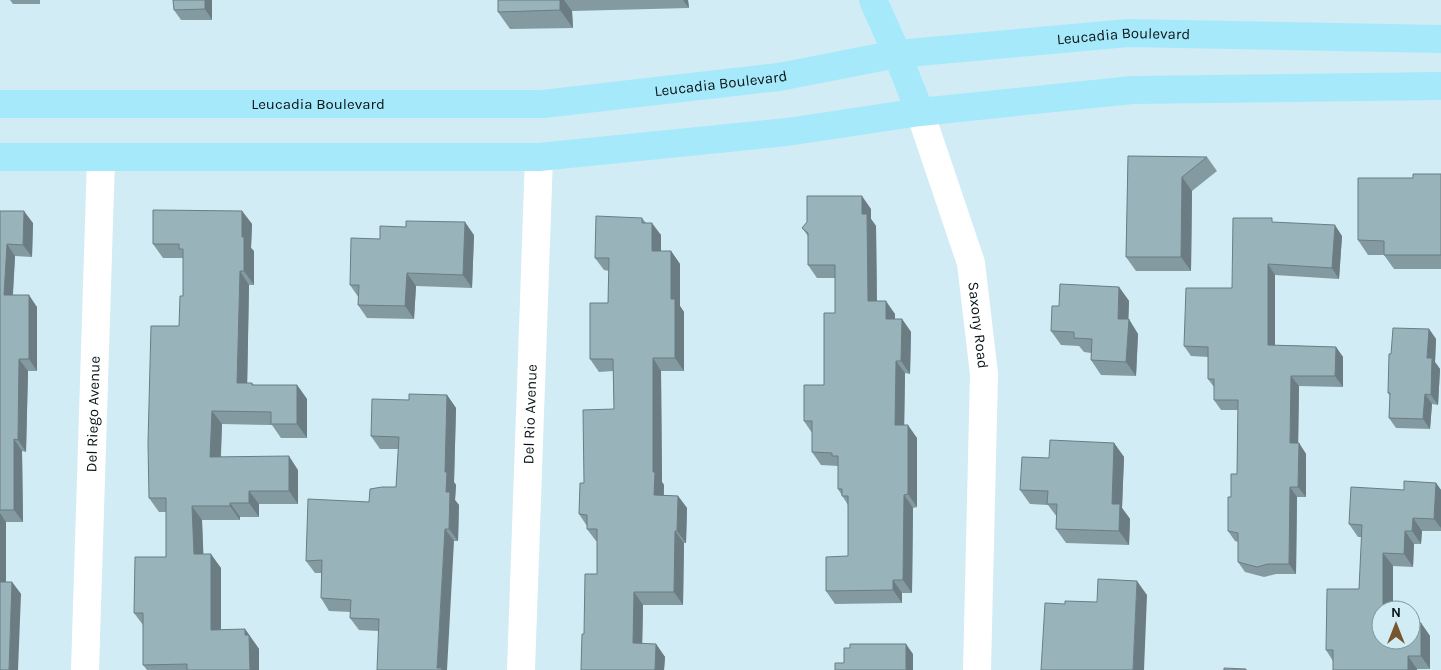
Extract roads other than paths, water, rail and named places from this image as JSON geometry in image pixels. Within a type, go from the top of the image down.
[{"type":"main road","name":"Saxony Road","points":[[873,0],[920,112]]},
{"type":"main road","name":"Leucadia Boulevard","points":[[0,104],[543,104],[779,77],[897,54],[1128,33],[1441,39]]},
{"type":"main road","points":[[0,158],[539,157],[787,132],[920,112],[1132,90],[1441,86]]},
{"type":"street","name":"Saxony Road","points":[[920,112],[971,263],[984,374],[977,670]]},
{"type":"street","name":"Del Rio Avenue","points":[[521,670],[539,157]]},
{"type":"street","name":"Del Riego Avenue","points":[[86,670],[101,158]]}]
